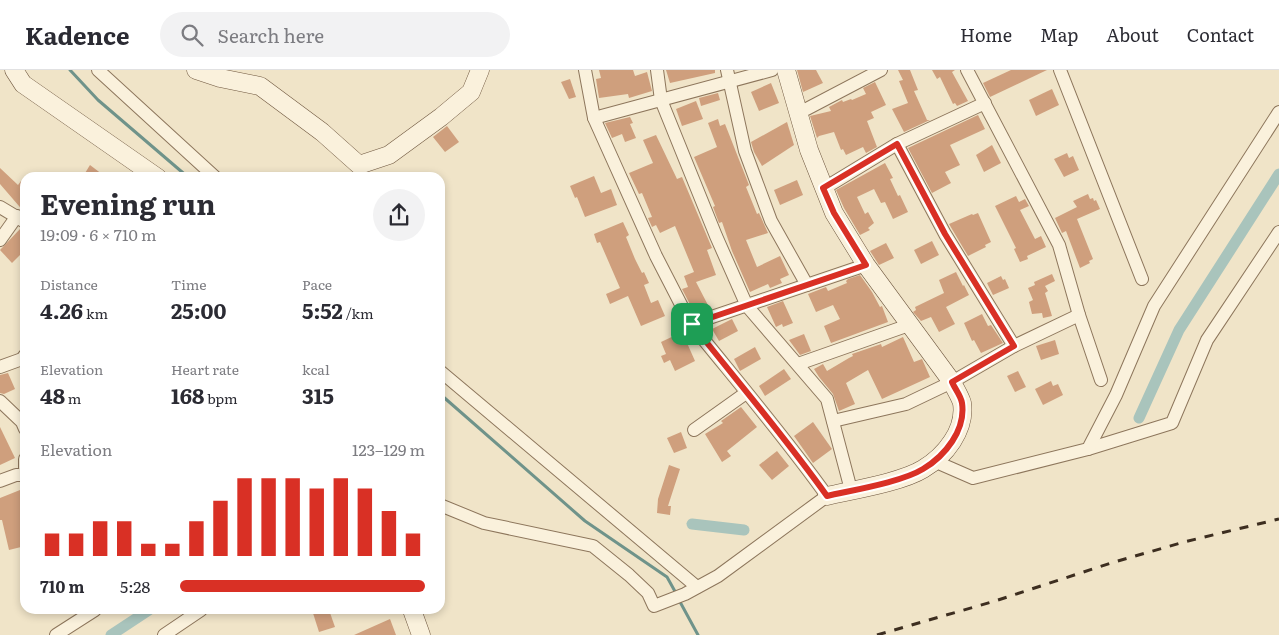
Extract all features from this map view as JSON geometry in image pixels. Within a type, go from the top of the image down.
[{"type":"street","points":[[14,70],[23,84],[149,172]]},
{"type":"street","points":[[98,70],[209,172]]},
{"type":"street","points":[[196,70],[220,78],[260,86],[322,132],[359,165],[389,155],[441,117],[471,92],[480,70]]},
{"type":"street","points":[[585,70],[594,118],[656,256],[692,324],[794,450],[827,496]]},
{"type":"street","points":[[657,70],[662,100],[716,236],[747,306],[827,399],[852,490]]},
{"type":"street","points":[[594,118],[662,100],[728,76],[772,70]]},
{"type":"street","points":[[445,507],[484,523],[593,546],[648,593],[654,606],[684,594],[718,576],[827,496],[900,478],[922,470],[934,461],[952,442],[962,422],[962,402],[952,382],[866,265],[834,213],[809,150],[786,70]]},
{"type":"street","points":[[799,113],[881,70]]},
{"type":"street","points":[[967,70],[1059,245],[1079,315],[1101,380]]},
{"type":"street","points":[[1060,70],[1142,278]]},
{"type":"street","points":[[728,76],[745,151],[771,220],[807,285]]},
{"type":"street","points":[[823,188],[897,144],[986,103]]},
{"type":"street","points":[[1088,449],[1116,395],[1154,306],[1279,112]]},
{"type":"street","points":[[897,144],[945,234],[1014,346]]},
{"type":"street","points":[[0,207],[20,218]]},
{"type":"street","points":[[0,240],[20,220]]},
{"type":"street","points":[[934,461],[973,478],[1088,449],[1172,423],[1208,340],[1279,232]]},
{"type":"street","points":[[692,324],[866,265]]},
{"type":"street","points":[[833,421],[906,404],[952,382],[1014,346],[1079,315]]},
{"type":"street","points":[[798,364],[909,325]]},
{"type":"street","points":[[0,367],[20,360]]},
{"type":"street","points":[[445,375],[697,586]]},
{"type":"street","points":[[694,430],[746,393]]},
{"type":"street","points":[[0,401],[20,420]]},
{"type":"street","points":[[0,481],[20,475]]},
{"type":"street","points":[[56,635],[89,614]]},
{"type":"street","points":[[164,635],[195,614]]},
{"type":"street","points":[[413,614],[421,635]]},
{"type":"building","points":[[599,70],[633,70],[635,76],[647,72],[652,91],[629,98],[628,94],[599,98],[596,79],[601,78]]},
{"type":"building","points":[[666,70],[715,70],[715,73],[670,83]]},
{"type":"building","points":[[797,70],[816,70],[823,83],[803,92]]},
{"type":"building","points":[[898,70],[910,70],[918,90],[914,91],[927,120],[930,120],[904,132],[892,109],[908,103],[899,81],[903,80]]},
{"type":"building","points":[[932,70],[955,70],[952,72],[968,101],[957,106],[955,103],[953,104],[940,77],[937,79]]},
{"type":"building","points":[[1011,70],[1047,70],[990,97],[983,83]]},
{"type":"building","points":[[570,79],[576,97],[569,99],[561,82]]},
{"type":"building","points":[[875,82],[886,105],[871,112],[874,118],[867,121],[877,147],[866,153],[863,147],[846,155],[843,149],[841,150],[834,132],[817,138],[810,116],[831,111],[829,107],[842,100],[843,102],[852,100],[866,94],[863,88]]},
{"type":"building","points":[[771,83],[779,103],[759,111],[751,92]]},
{"type":"building","points":[[1052,89],[1059,105],[1036,116],[1029,100]]},
{"type":"building","points":[[718,93],[720,100],[701,106],[699,98]]},
{"type":"building","points":[[696,101],[703,119],[682,126],[676,109]]},
{"type":"building","points":[[978,115],[985,129],[950,145],[960,165],[945,172],[951,183],[932,193],[908,148]]},
{"type":"building","points":[[630,117],[633,123],[630,124],[636,138],[625,142],[622,134],[612,138],[605,123]]},
{"type":"building","points":[[718,119],[720,126],[725,124],[749,185],[746,187],[757,214],[759,213],[768,233],[746,240],[757,267],[780,256],[789,275],[780,279],[782,283],[770,288],[768,284],[750,292],[722,222],[719,223],[713,207],[715,206],[694,157],[717,147],[708,123]]},
{"type":"building","points":[[787,122],[794,145],[762,166],[751,142]]},
{"type":"building","points":[[447,126],[459,142],[445,152],[433,137]]},
{"type":"building","points":[[656,135],[677,179],[682,177],[712,248],[707,250],[716,275],[696,282],[710,309],[695,314],[682,289],[688,287],[684,276],[694,272],[675,226],[660,233],[656,225],[652,227],[648,218],[652,217],[642,193],[639,194],[629,173],[653,163],[643,140]]},
{"type":"building","points":[[992,145],[1001,163],[984,172],[976,155]]},
{"type":"building","points":[[1067,153],[1069,158],[1073,156],[1079,170],[1064,177],[1054,159]]},
{"type":"building","points":[[885,163],[893,178],[890,179],[908,212],[893,219],[885,202],[881,203],[874,189],[857,197],[865,214],[868,212],[874,223],[868,228],[870,230],[860,235],[836,190]]},
{"type":"building","points":[[90,165],[99,172],[86,172]]},
{"type":"building","points":[[0,168],[18,185],[20,182],[20,207],[0,184]]},
{"type":"building","points":[[594,176],[601,193],[611,189],[617,205],[585,217],[577,197],[575,198],[570,186]]},
{"type":"building","points":[[797,180],[803,195],[780,205],[774,190]]},
{"type":"building","points":[[1088,194],[1090,199],[1096,200],[1100,209],[1077,219],[1093,259],[1089,261],[1090,263],[1080,268],[1066,231],[1062,233],[1055,218],[1077,207],[1073,201]]},
{"type":"building","points":[[1016,196],[1019,202],[1025,199],[1029,206],[1020,210],[1035,239],[1041,236],[1046,247],[1027,256],[1028,259],[1020,262],[1014,249],[1016,248],[995,206]]},
{"type":"building","points":[[978,213],[991,242],[985,245],[986,247],[968,256],[949,224]]},
{"type":"building","points":[[623,222],[629,235],[626,237],[635,259],[649,283],[644,285],[651,303],[658,300],[665,316],[641,326],[628,296],[610,304],[606,294],[620,288],[600,242],[597,243],[594,234]]},
{"type":"building","points":[[20,229],[20,255],[12,263],[0,250]]},
{"type":"building","points":[[932,241],[939,255],[921,264],[914,250]]},
{"type":"building","points":[[886,243],[894,258],[879,265],[870,251]]},
{"type":"building","points":[[956,272],[969,295],[946,307],[955,324],[939,332],[931,317],[921,321],[913,312],[916,310],[915,307],[944,293],[939,280]]},
{"type":"building","points":[[1052,274],[1055,281],[1045,286],[1048,291],[1045,293],[1052,316],[1043,318],[1042,313],[1032,314],[1029,302],[1033,300],[1028,288],[1035,285],[1034,282]]},
{"type":"building","points":[[860,275],[880,307],[882,306],[888,322],[831,343],[824,326],[840,319],[833,305],[816,312],[808,294],[826,287],[828,291],[847,283],[848,279]]},
{"type":"building","points":[[1001,276],[1003,280],[1005,279],[1009,288],[993,295],[987,283]]},
{"type":"building","points":[[783,301],[793,323],[783,327],[782,324],[776,327],[767,307]]},
{"type":"building","points":[[982,314],[988,326],[991,325],[1003,343],[981,353],[974,340],[972,341],[964,323]]},
{"type":"building","points":[[732,319],[738,331],[719,341],[712,329]]},
{"type":"building","points":[[678,334],[683,345],[687,343],[695,361],[675,371],[670,360],[664,363],[661,356],[666,354],[661,342]]},
{"type":"building","points":[[804,334],[811,351],[800,355],[789,340]]},
{"type":"building","points":[[903,337],[914,362],[922,359],[930,377],[882,399],[868,370],[846,383],[855,404],[839,411],[833,394],[814,369],[823,364],[827,371],[853,356],[852,354],[881,344],[882,347]]},
{"type":"building","points":[[1055,340],[1059,354],[1041,360],[1036,346]]},
{"type":"building","points":[[755,347],[761,359],[740,371],[734,359]]},
{"type":"building","points":[[784,369],[791,379],[765,396],[759,386]]},
{"type":"building","points":[[1018,371],[1026,387],[1015,392],[1007,376]]},
{"type":"building","points":[[8,373],[15,389],[4,394],[0,393],[0,375]]},
{"type":"building","points":[[1051,381],[1053,386],[1058,384],[1063,395],[1043,405],[1035,389]]},
{"type":"building","points":[[741,407],[757,427],[727,451],[731,456],[722,462],[705,434],[723,423],[721,421]]},
{"type":"building","points":[[813,422],[832,449],[813,463],[794,436]]},
{"type":"building","points":[[0,427],[15,458],[0,465]]},
{"type":"building","points":[[681,432],[687,448],[674,453],[667,438]]},
{"type":"building","points":[[777,451],[789,466],[772,480],[759,465]]},
{"type":"building","points":[[669,465],[680,469],[668,506],[671,506],[670,515],[657,513],[658,499]]},
{"type":"building","points":[[20,490],[20,547],[9,550],[2,520],[0,520],[0,498]]},
{"type":"building","points":[[313,614],[330,614],[335,627],[319,632]]},
{"type":"building","points":[[390,619],[396,635],[354,635]]},
{"type":"waterway","points":[[70,70],[98,100],[182,172]]},
{"type":"waterway","points":[[1139,418],[1179,330],[1279,174]]},
{"type":"waterway","points":[[445,398],[585,521],[667,577],[677,595]]},
{"type":"waterway","points":[[692,524],[744,530]]},
{"type":"waterway","points":[[679,600],[698,635]]},
{"type":"waterway","points":[[111,635],[143,614]]},
{"type":"railway","points":[[877,635],[995,601],[1111,563],[1184,542],[1279,519]]},
{"type":"route","points":[[897,144],[945,234],[1014,346],[952,382],[962,402],[962,422],[952,442],[934,461],[922,470],[900,478],[827,496],[794,450],[758,408],[692,324],[866,265],[834,213],[823,188],[897,144]]}]
